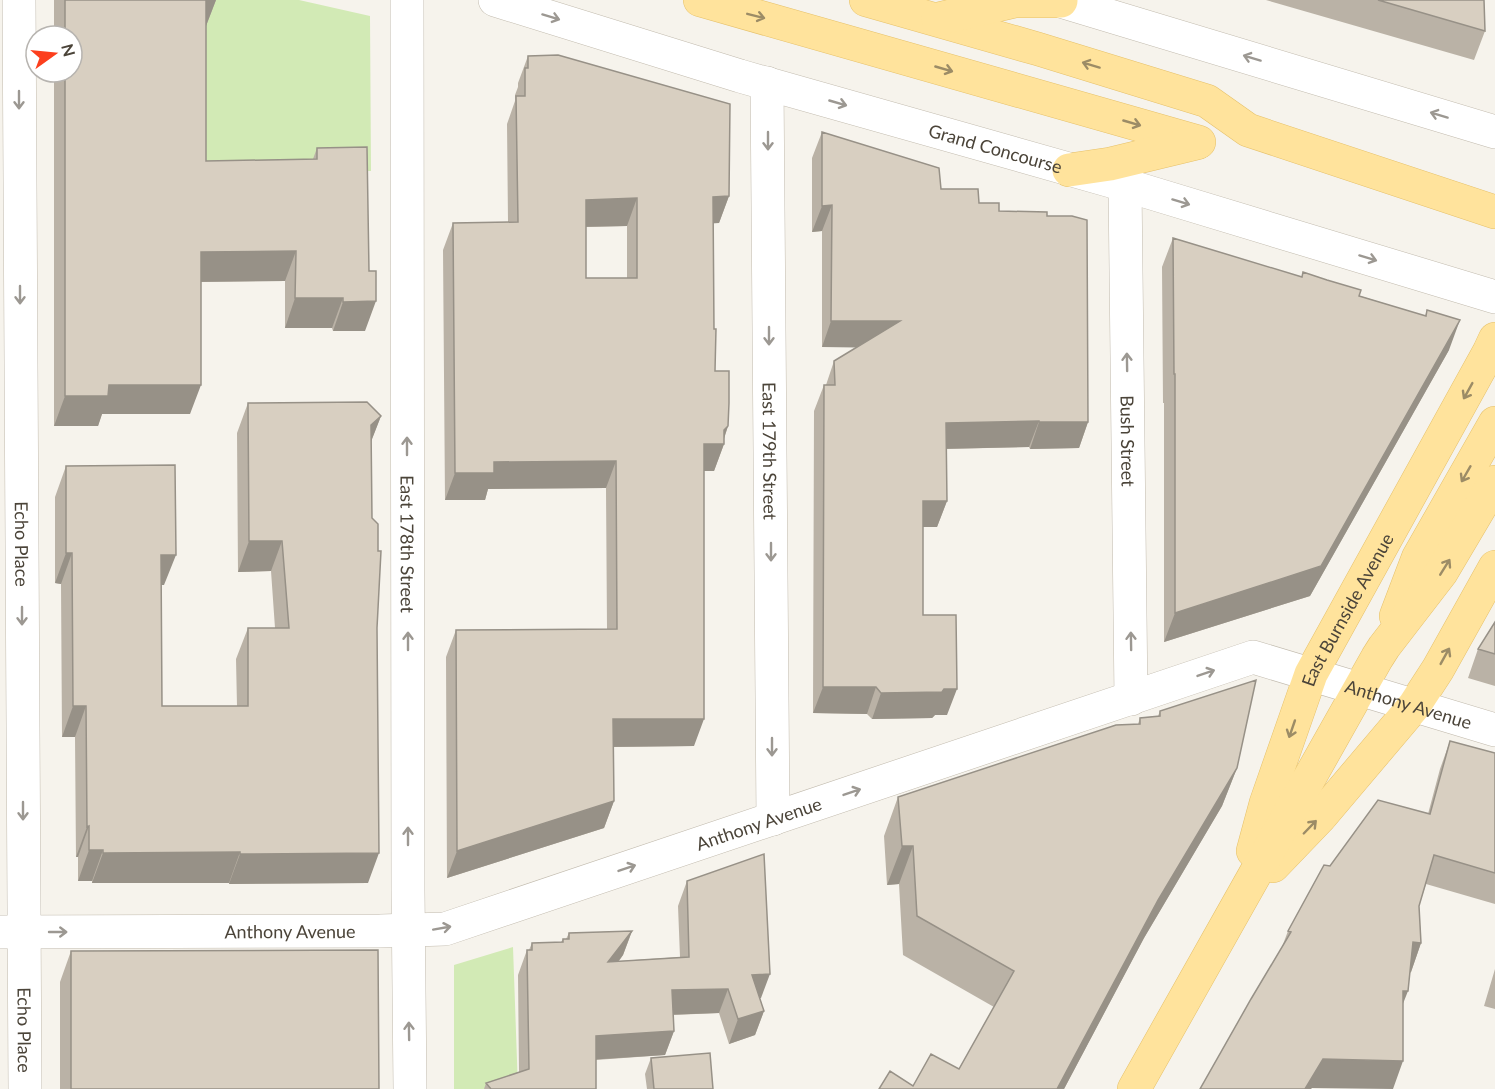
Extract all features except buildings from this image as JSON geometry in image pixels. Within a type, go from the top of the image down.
[{"type":"main road","points":[[700,0],[1200,142]]},
{"type":"main road","points":[[866,0],[1038,49],[1207,101],[1248,130],[1495,212]]},
{"type":"main road","points":[[935,20],[1015,1],[1059,0]]},
{"type":"main road","points":[[1069,170],[1110,164],[1248,130]]},
{"type":"main road","name":"East Burnside Avenue","points":[[1240,899],[1266,803],[1311,674],[1495,339]]},
{"type":"main road","name":"East Burnside Avenue","points":[[1384,647],[1418,558],[1495,423]]},
{"type":"main road","name":"East Burnside Avenue","points":[[1134,1089],[1359,688],[1384,647],[1441,573],[1495,482]]},
{"type":"main road","name":"East Burnside Avenue","points":[[1240,899],[1320,817],[1414,706],[1438,669],[1495,567]]},
{"type":"street","name":"Echo Place","points":[[19,0],[12,932],[25,1089]]},
{"type":"street","name":"East 178th Street","points":[[406,0],[410,1089]]},
{"type":"street","name":"Grand Concourse","points":[[495,0],[767,83],[1125,185],[1495,297]]},
{"type":"street","points":[[1059,0],[1125,10],[1495,132]]},
{"type":"street","name":"East 179th Street","points":[[767,83],[773,819]]},
{"type":"street","name":"Bush Street","points":[[1125,185],[1131,699]]},
{"type":"street","name":"Anthony Avenue","points":[[12,932],[445,929],[1253,657],[1495,730]]},
{"type":"green space","points":[[205,0],[299,0],[370,16],[371,171],[202,173]]},
{"type":"green space","points":[[513,947],[518,1089],[454,1089],[454,965]]}]
